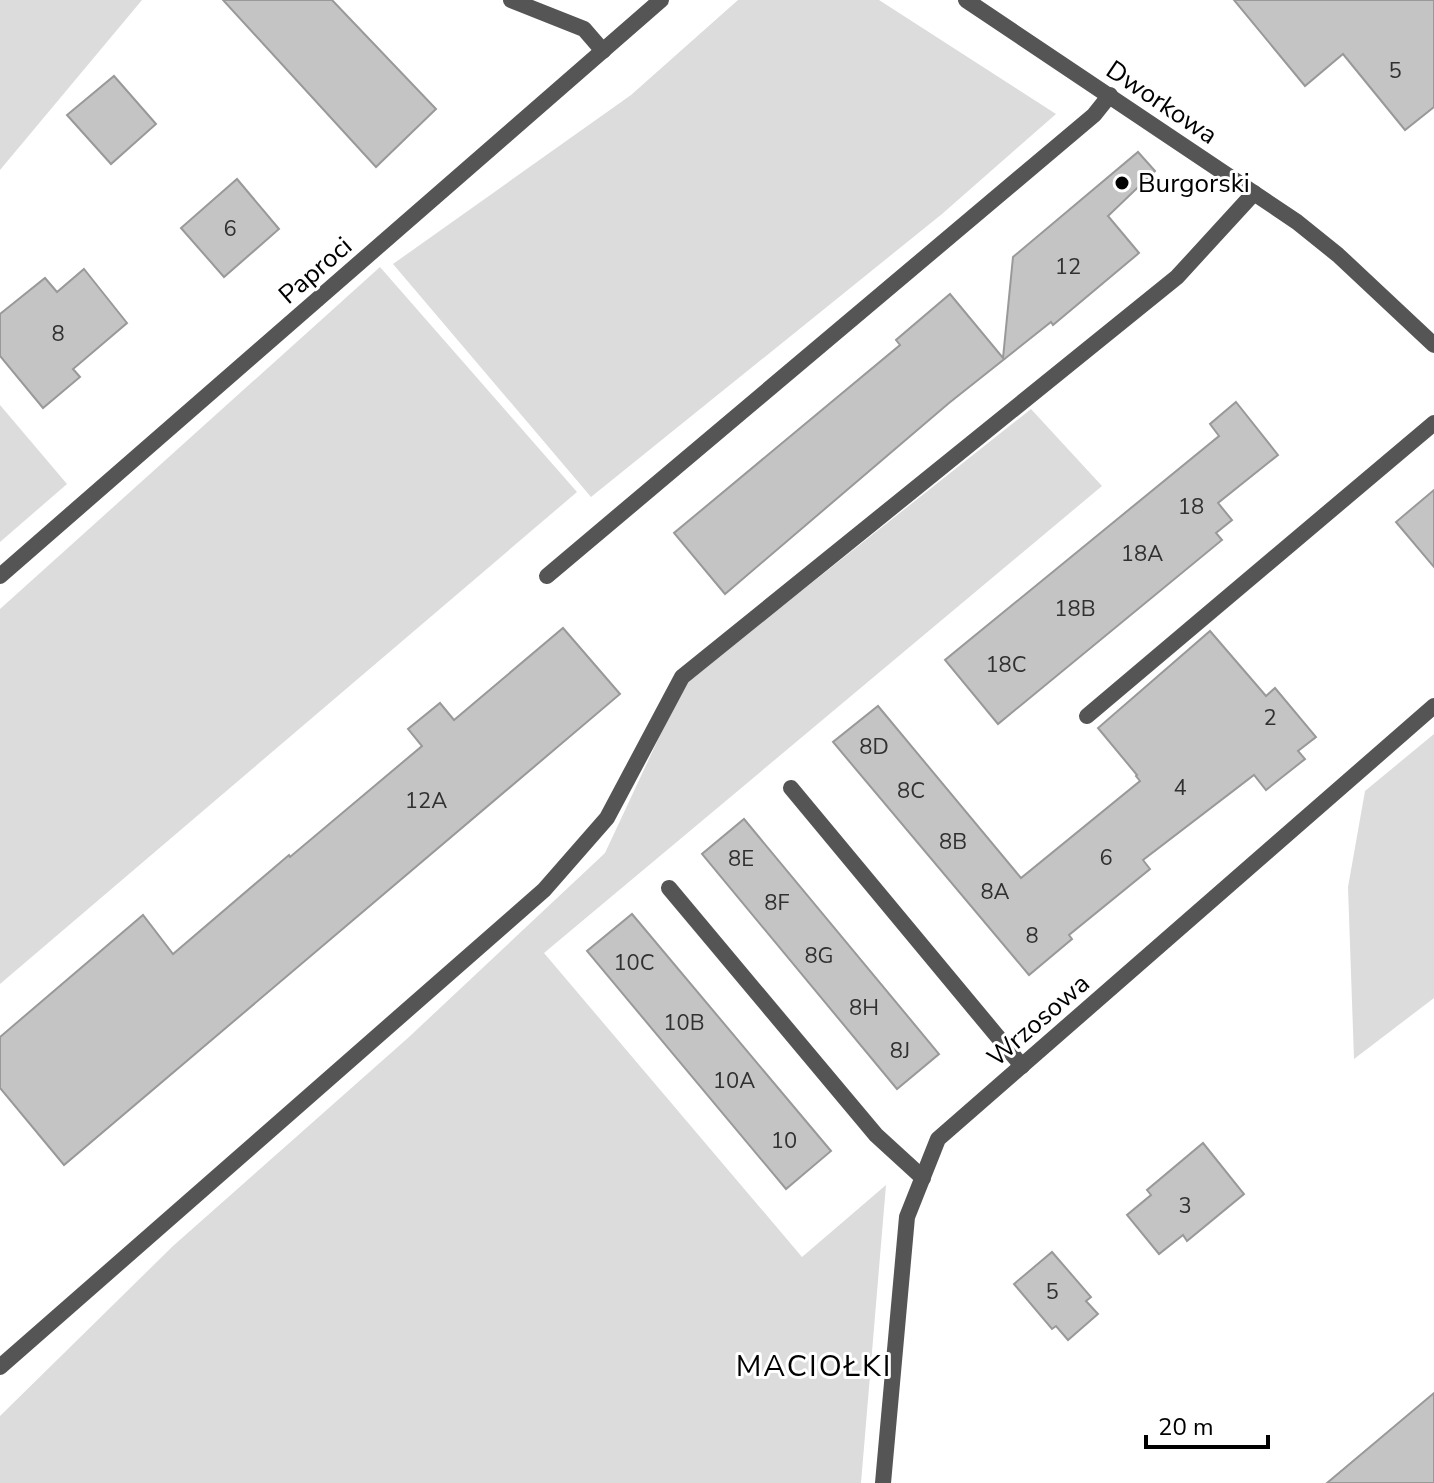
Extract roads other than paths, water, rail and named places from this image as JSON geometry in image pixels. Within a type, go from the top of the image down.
[{"type":"street","points":[[511,0],[584,29],[603,51]]},
{"type":"street","name":"Paproci","points":[[0,576],[661,0]]},
{"type":"street","name":"Dworkowa","points":[[966,0],[1297,222],[1338,255],[1434,345]]},
{"type":"street","points":[[547,576],[1094,115],[1110,95]]},
{"type":"street","points":[[0,1367],[544,890],[607,818],[682,677],[1177,277],[1254,193]]},
{"type":"street","points":[[1087,716],[1434,423]]},
{"type":"street","name":"Wrzosowa","points":[[883,1483],[907,1217],[938,1139],[1434,706]]},
{"type":"street","points":[[791,788],[1022,1066]]},
{"type":"street","points":[[669,888],[876,1135],[923,1178]]},
{"type":"place","name":"Burgorski","points":[[1122,183]]},
{"type":"district","name":"MACIOŁKI","points":[[814,1366]]}]
